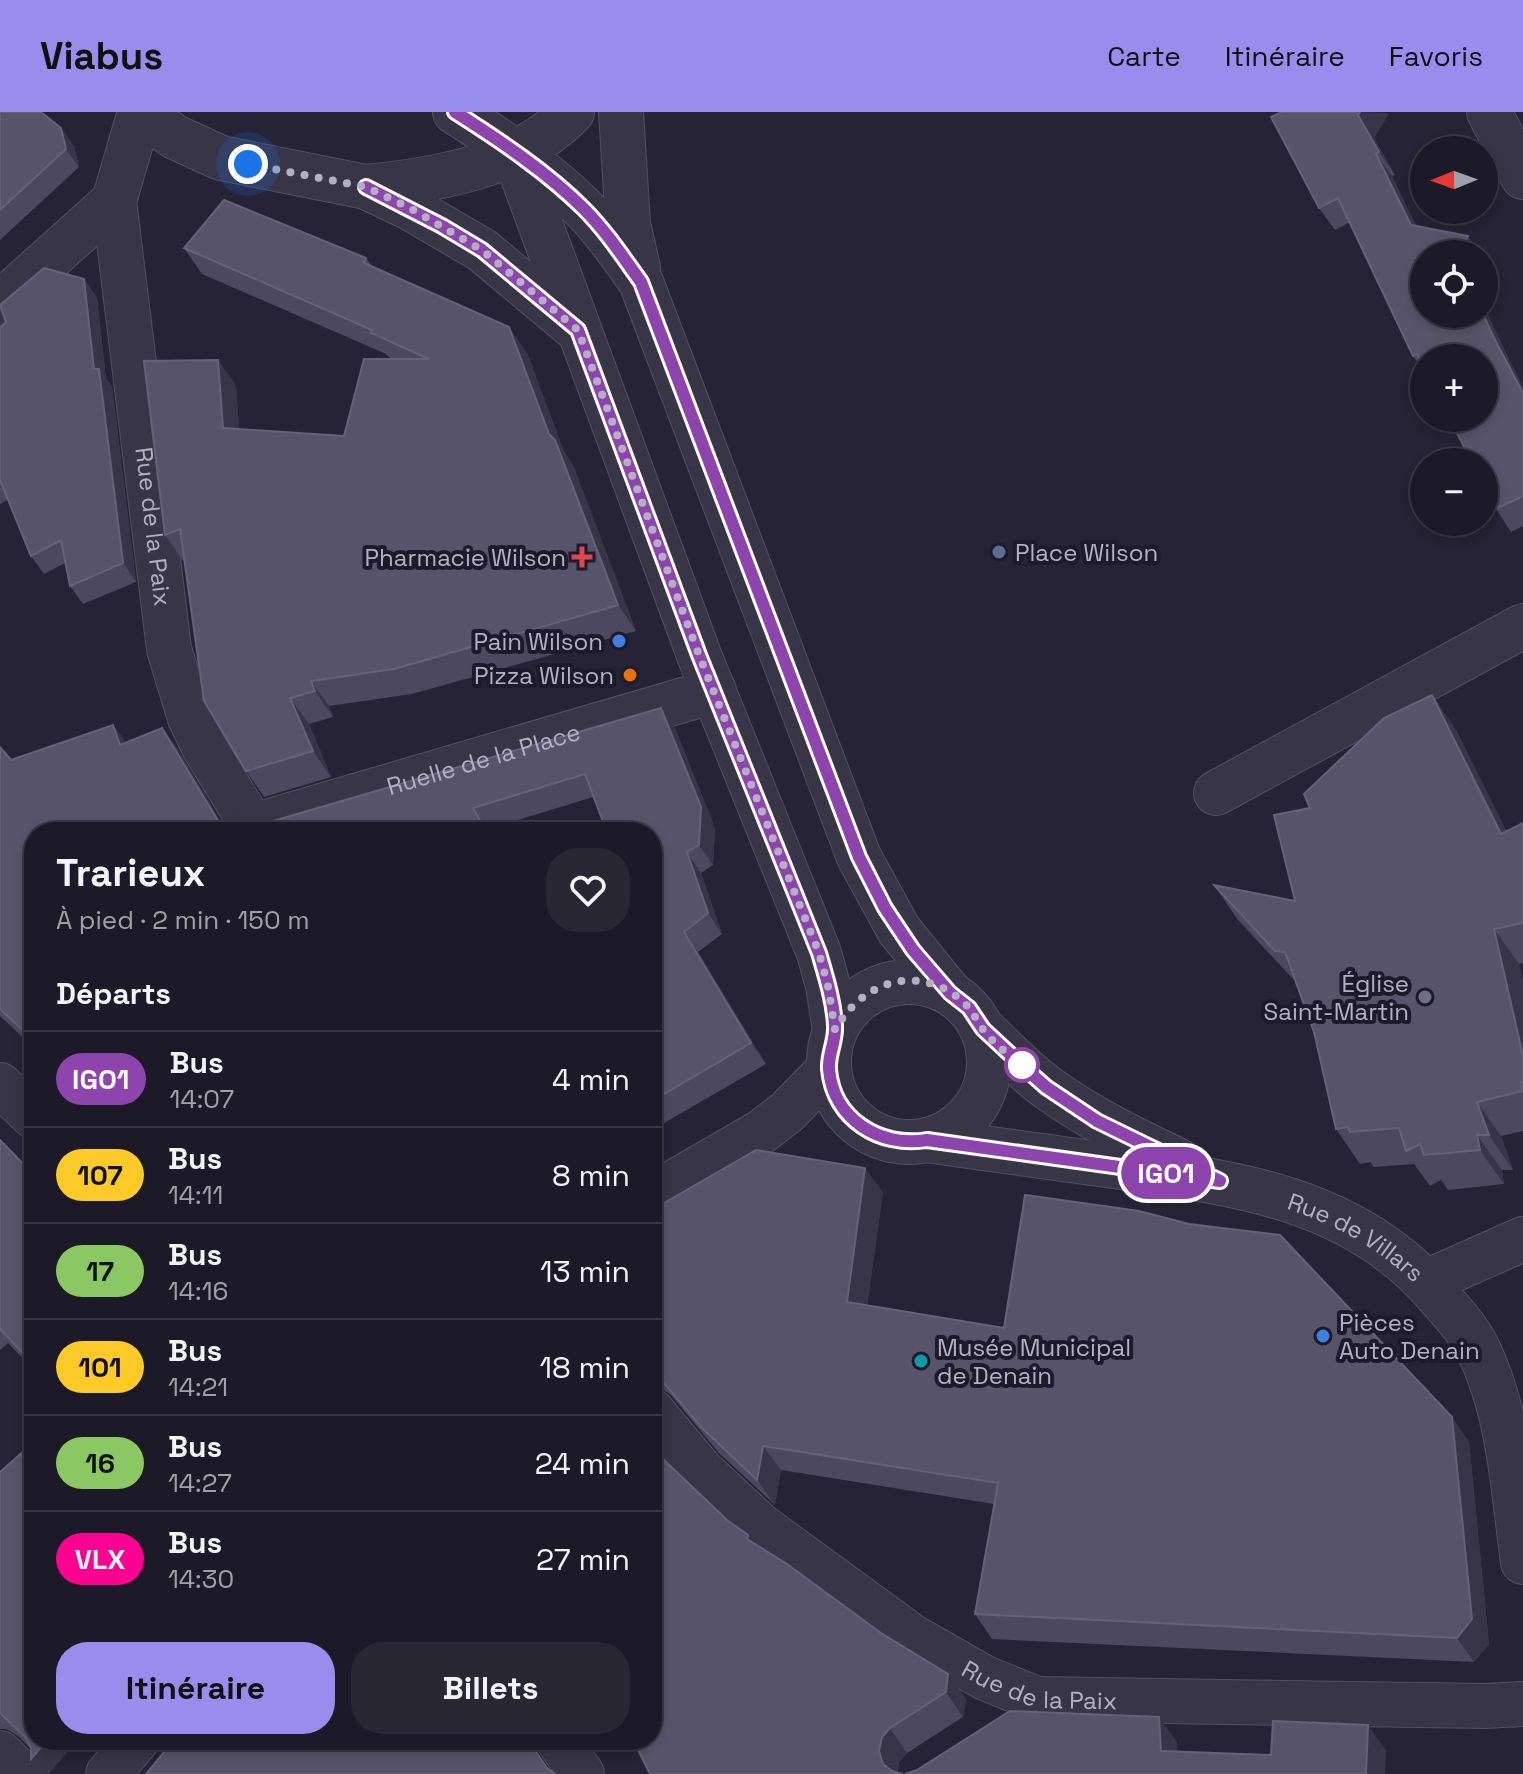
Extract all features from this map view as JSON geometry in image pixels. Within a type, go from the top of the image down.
[{"type":"street","points":[[140,112],[148,112]]},
{"type":"street","points":[[140,112],[175,137],[221,158],[366,187],[482,250],[578,330]]},
{"type":"street","points":[[0,303],[114,201],[140,112]]},
{"type":"street","points":[[455,112],[507,132],[549,133],[572,112]]},
{"type":"street","points":[[621,112],[628,224],[641,282],[859,857],[899,930],[950,993]]},
{"type":"street","points":[[1489,112],[1523,177]]},
{"type":"street","points":[[366,187],[433,179],[507,132]]},
{"type":"street","points":[[507,132],[583,208],[613,242],[641,282]]},
{"type":"street","points":[[507,132],[714,691],[819,953],[828,986],[831,1083],[843,1108],[874,1135],[900,1142],[939,1137],[962,1123],[978,1104],[988,1080],[990,1067],[983,1029]]},
{"type":"street","name":"Rue de la Paix","points":[[114,201],[169,649],[190,718],[250,822]]},
{"type":"street","points":[[1216,793],[1523,626]]},
{"type":"street","name":"Ruelle de la Place","points":[[277,822],[714,691]]},
{"type":"street","points":[[662,1189],[761,1132],[787,1112],[832,1050],[850,1006],[884,985],[912,981],[938,986],[950,993],[969,1008],[983,1029],[1046,1087],[1097,1121],[1220,1181]]},
{"type":"street","points":[[0,1085],[24,1108]]},
{"type":"street","points":[[761,1132],[862,1127]]},
{"type":"street","points":[[927,1140],[1220,1181]]},
{"type":"street","name":"Rue de Villars","points":[[1220,1181],[1296,1200],[1327,1212],[1387,1248],[1426,1282],[1458,1319],[1477,1347],[1504,1421],[1523,1562]]},
{"type":"street","points":[[1426,1282],[1523,1239]]},
{"type":"street","name":"Rue de la Paix","points":[[662,1423],[701,1470],[761,1526],[913,1637],[985,1678],[1037,1699],[1484,1706],[1523,1704]]},
{"type":"street","points":[[998,1724],[1037,1699]]},
{"type":"street","points":[[108,1774],[128,1750]]},
{"type":"street","points":[[565,1750],[582,1774]]},
{"type":"street","points":[[0,1753],[21,1774]]},
{"type":"building","points":[[0,112],[41,112],[61,128],[66,149],[0,210]]},
{"type":"building","points":[[1282,112],[1360,112],[1358,115],[1379,152],[1376,154],[1410,224],[1468,236],[1466,240],[1410,240],[1410,328],[1489,328],[1497,344],[1410,344],[1410,350],[1338,198],[1319,208],[1271,117]]},
{"type":"building","points":[[224,200],[366,258],[364,263],[509,327],[618,605],[394,669],[311,681],[315,691],[290,698],[313,751],[246,771],[204,701],[180,529],[165,535],[144,361],[218,360],[223,428],[344,436],[364,359],[429,359],[371,333],[372,330],[184,248]]},
{"type":"building","points":[[44,268],[84,279],[94,369],[99,369],[123,563],[70,586],[61,540],[31,556],[0,480],[0,328],[6,322],[0,305]]},
{"type":"building","points":[[1498,346],[1523,393],[1523,496],[1498,508],[1498,448],[1465,448],[1456,432],[1498,432]]},
{"type":"building","name":"Église Saint-Martin","points":[[1432,695],[1501,834],[1523,823],[1523,923],[1494,929],[1523,1056],[1523,1091],[1477,1102],[1489,1135],[1477,1135],[1480,1150],[1424,1155],[1420,1144],[1406,1151],[1399,1128],[1350,1132],[1348,1127],[1336,1129],[1314,1032],[1285,952],[1275,951],[1214,885],[1295,901],[1274,815],[1310,808],[1304,794],[1384,718]]},
{"type":"building","points":[[661,708],[701,807],[699,845],[687,852],[708,913],[684,932],[751,1043],[662,1095],[662,822],[603,822],[585,774],[473,808],[481,822],[270,822]]},
{"type":"building","points":[[113,725],[120,745],[162,728],[219,822],[24,822],[24,1032],[0,1009],[0,747],[11,760]]},
{"type":"building","points":[[0,1140],[24,1165],[24,1354],[0,1329]]},
{"type":"building","points":[[756,1150],[865,1168],[847,1302],[1004,1328],[1025,1195],[1139,1211],[1189,1224],[1280,1235],[1452,1417],[1472,1619],[1457,1638],[975,1614],[998,1483],[763,1446],[757,1480],[702,1428],[662,1381],[662,1204]]},
{"type":"building","points":[[24,1451],[24,1736],[0,1713],[0,1472]]},
{"type":"building","points":[[662,1458],[727,1520],[748,1535],[747,1539],[787,1564],[881,1633],[948,1674],[946,1692],[890,1728],[882,1737],[879,1751],[883,1764],[903,1774],[650,1774],[638,1750],[662,1750]]},
{"type":"building","points":[[1010,1711],[1159,1717],[1161,1751],[1271,1755],[1273,1721],[1368,1725],[1366,1774],[905,1774],[917,1770]]},
{"type":"building","points":[[166,1750],[535,1750],[555,1774],[146,1774]]},
{"type":"bus line","name":"IGO1","points":[[366,187],[410,208],[482,250],[578,330],[699,655],[819,953],[835,1030],[829,1055],[831,1083],[851,1118],[874,1135],[900,1142],[927,1140],[1220,1181],[1122,1135],[1046,1087],[983,1029],[969,1008],[950,993],[913,950],[885,908],[859,857],[641,282],[613,242],[583,208],[513,152],[455,112]]},
{"type":"place","name":"Place Wilson","points":[[999,552]]},
{"type":"place","name":"Pharmacie Wilson","points":[[582,557]]},
{"type":"place","name":"Pain Wilson","points":[[619,641]]},
{"type":"place","name":"Pizza Wilson","points":[[630,675]]},
{"type":"place","name":"Église Saint-Martin","points":[[1425,997]]},
{"type":"place","name":"Pièces Auto Denain","points":[[1323,1336]]},
{"type":"place","name":"Musée Municipal de Denain","points":[[921,1361]]},
{"type":"route","points":[[248,164],[366,187],[410,208],[482,250],[578,330],[699,655],[819,953],[835,1030],[850,1006],[872,990],[898,982],[925,983],[938,986],[961,1000],[983,1029],[1027,1070],[1022,1065]]}]
